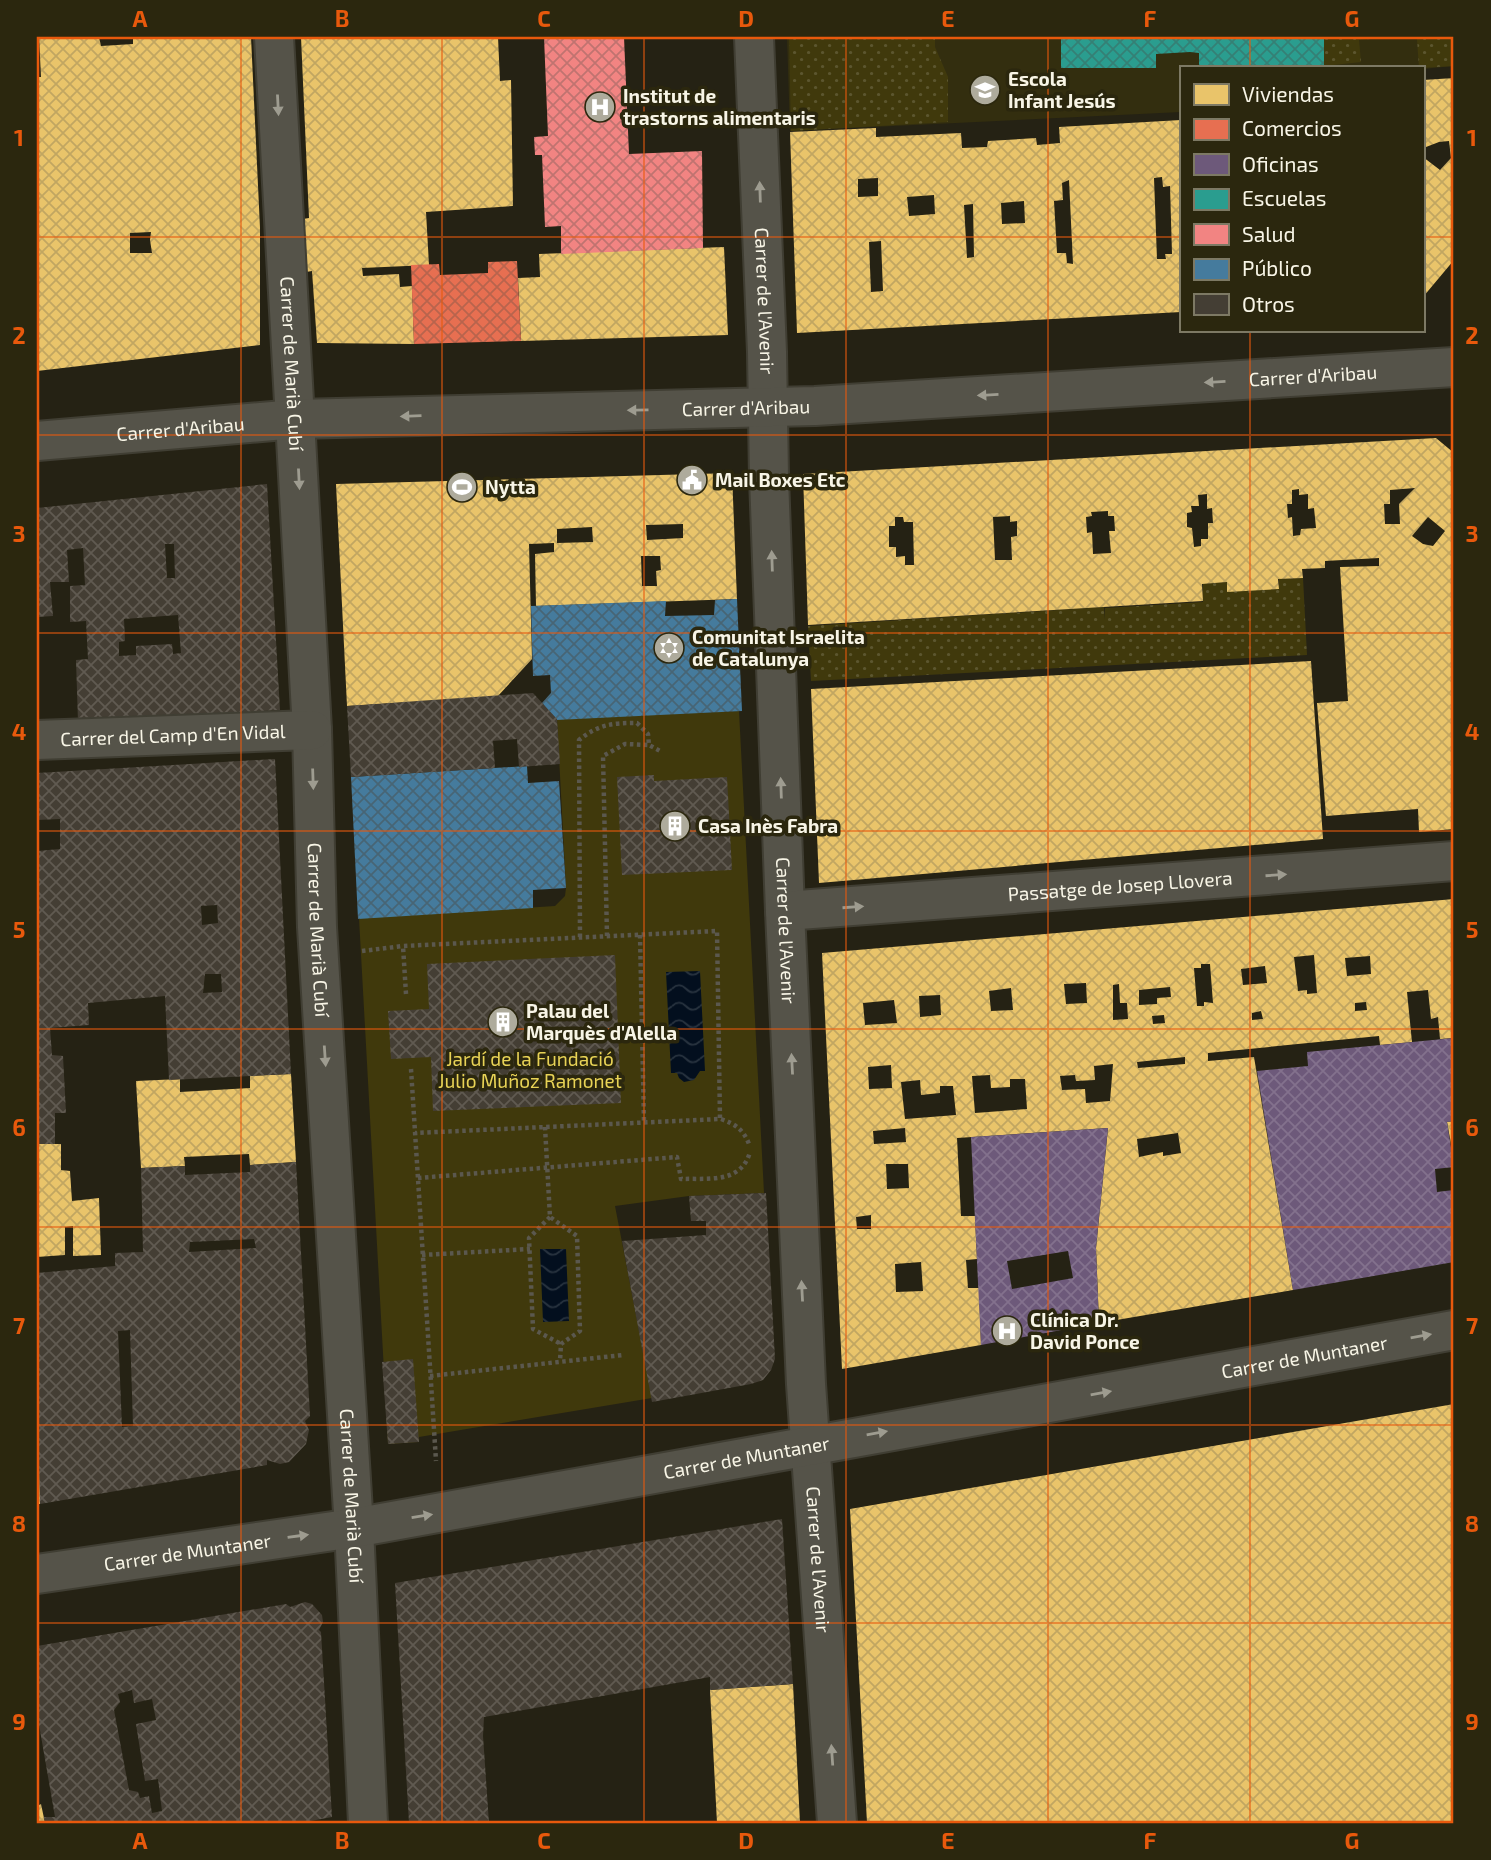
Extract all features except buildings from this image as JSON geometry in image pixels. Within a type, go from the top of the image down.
[{"type":"street","name":"Carrer de Marià Cubí","points":[[274,37],[312,730],[317,927],[355,1528],[368,1823]]},
{"type":"street","name":"Carrer de l'Avenir","points":[[754,37],[768,352],[767,408],[785,911],[810,1445],[837,1823]]},
{"type":"street","name":"Carrer d'Aribau","points":[[37,441],[296,419],[767,408],[1454,367]]},
{"type":"street","name":"Carrer del Camp d'En Vidal","points":[[37,740],[312,730]]},
{"type":"street","name":"Passatge de Josep Llovera","points":[[785,911],[1454,861]]},
{"type":"street","name":"Carrer de Muntaner","points":[[37,1574],[355,1528],[1454,1330]]},
{"type":"path","points":[[580,937],[579,740],[593,728],[615,723],[637,723],[648,734],[649,745]]},
{"type":"path","points":[[607,936],[603,756],[625,744],[649,745],[662,752]]},
{"type":"path","points":[[351,953],[403,946],[717,931],[720,1119]]},
{"type":"path","points":[[640,935],[644,1122]]},
{"type":"path","points":[[403,946],[406,994]]},
{"type":"path","points":[[411,1069],[436,1461]]},
{"type":"path","points":[[415,1133],[720,1119],[745,1133],[751,1148],[746,1164],[735,1174],[713,1178],[681,1178],[677,1157],[418,1178]]},
{"type":"path","points":[[545,1127],[550,1217],[529,1238],[533,1329],[561,1344]]},
{"type":"path","points":[[550,1217],[577,1236],[580,1331],[561,1344]]},
{"type":"path","points":[[422,1255],[530,1249]]},
{"type":"path","points":[[560,1362],[561,1344]]},
{"type":"path","points":[[430,1376],[623,1354]]},
{"type":"shaded area","name":"Escola Infant Jesús","points":[[787,37],[1454,37],[1454,66],[1424,69],[1424,66],[1180,66],[1180,112],[790,131]]},
{"type":"green space","points":[[789,37],[935,37],[935,47],[948,77],[948,122],[791,131]]},
{"type":"green space","points":[[1324,37],[1370,39],[1359,40],[1361,62],[1324,66]]},
{"type":"green space","points":[[1454,38],[1454,66],[1419,66],[1417,39]]},
{"type":"green space","points":[[1303,578],[1307,655],[811,681],[808,626],[1104,607],[1105,620],[1105,608],[1203,602],[1203,584],[1227,582],[1279,589],[1279,579]]},
{"type":"green space","name":"Jardí de la Fundació Julio Muñoz Ramonet","points":[[739,711],[764,1193],[689,1196],[615,1206],[652,1398],[419,1437],[419,1442],[388,1444],[359,918],[555,906],[565,896],[566,888],[557,719]]},
{"type":"water","points":[[700,971],[705,1071],[700,1071],[694,1080],[684,1082],[677,1073],[671,1073],[666,972]]},
{"type":"water","points":[[540,1249],[566,1249],[569,1321],[543,1322]]},
{"type":"place","name":"Escola Infant Jesús","points":[[985,90]]},
{"type":"place","name":"Institut de trastorns alimentaris","points":[[600,107]]},
{"type":"place","name":"Mail Boxes Etc","points":[[692,480]]},
{"type":"place","name":"Nytta","points":[[462,487]]},
{"type":"place","name":"Comunitat Israelita de Catalunya","points":[[669,648]]},
{"type":"place","name":"Casa Inès Fabra","points":[[675,826]]},
{"type":"place","name":"Palau del Marquès d'Alella","points":[[503,1022]]},
{"type":"place","name":"Clínica Dr. David Ponce","points":[[1007,1331]]}]
